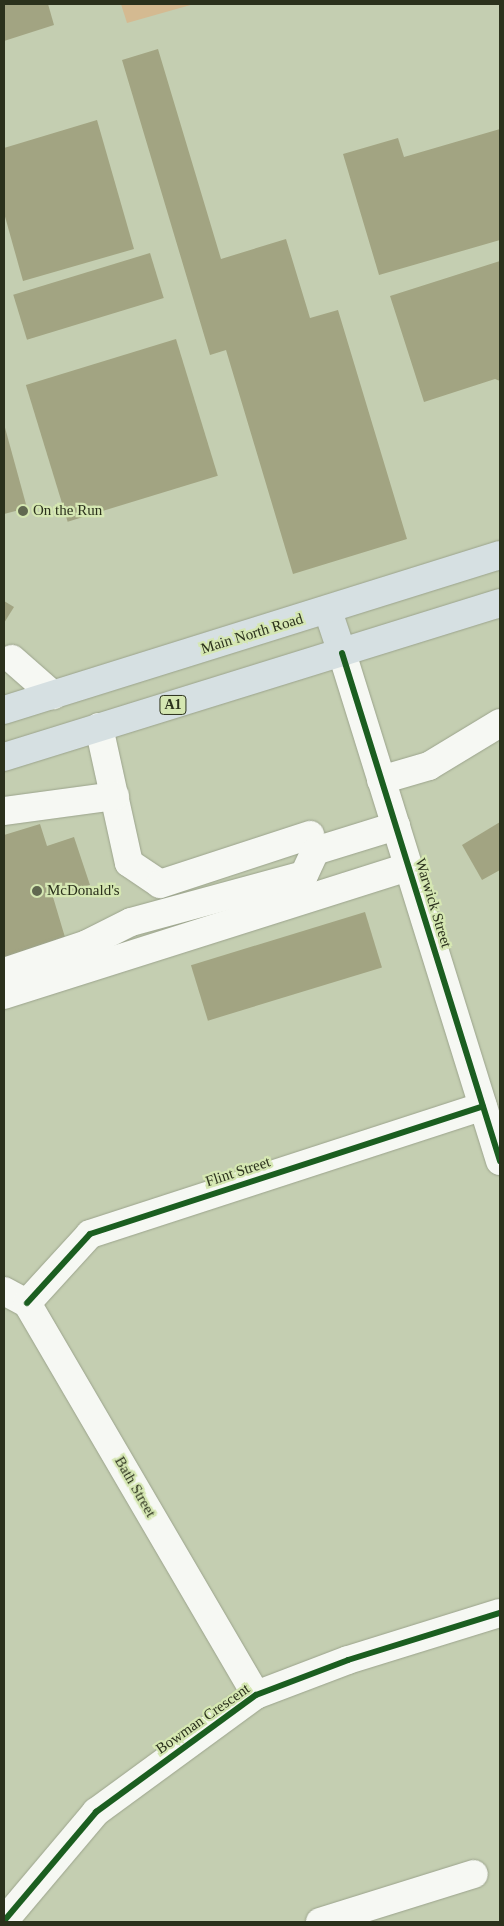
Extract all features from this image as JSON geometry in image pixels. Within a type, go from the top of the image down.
[{"type":"highway","name":"Main North Road","points":[[4,710],[500,555]]},
{"type":"highway","name":"A1","points":[[4,757],[500,603]]},
{"type":"highway","points":[[328,610],[342,653]]},
{"type":"street","name":"Warwick Street","points":[[342,653],[500,1161]]},
{"type":"street","points":[[12,659],[53,695]]},
{"type":"street","points":[[381,780],[428,766],[500,723]]},
{"type":"street","points":[[99,727],[130,863],[160,884],[313,843],[396,826]]},
{"type":"street","points":[[4,811],[115,796]]},
{"type":"street","points":[[4,972],[87,944],[131,922],[304,875],[313,843]]},
{"type":"street","points":[[4,995],[408,867]]},
{"type":"street","name":"Flint Street","points":[[27,1303],[90,1234],[483,1106]]},
{"type":"street","points":[[4,1291],[27,1303]]},
{"type":"street","name":"Bath Street","points":[[27,1303],[256,1695]]},
{"type":"street","name":"Bowman Crescent","points":[[4,1922],[28,1897],[96,1812],[256,1695],[348,1660],[500,1613]]},
{"type":"street","points":[[320,1922],[474,1874]]},
{"type":"street","name":"Bowman Crescent","points":[[18,1922],[28,1897]]},
{"type":"shaded area","points":[[121,4],[194,4],[127,23]]},
{"type":"building","points":[[4,4],[48,4],[54,25],[4,41]]},
{"type":"building","points":[[158,49],[221,259],[286,239],[310,318],[338,310],[407,539],[293,574],[226,350],[210,355],[122,60]]},
{"type":"building","points":[[97,120],[134,249],[23,281],[4,213],[4,148]]},
{"type":"building","points":[[500,129],[500,240],[379,275],[343,154],[398,138],[404,157]]},
{"type":"building","points":[[150,253],[164,298],[27,340],[13,295]]},
{"type":"building","points":[[500,261],[500,381],[495,379],[424,402],[390,296]]},
{"type":"building","points":[[176,339],[218,476],[68,522],[26,385]]},
{"type":"building","points":[[4,424],[27,508],[4,514]]},
{"type":"building","points":[[4,601],[14,607],[4,623]]},
{"type":"building","points":[[500,822],[500,870],[482,880],[462,845]]},
{"type":"building","name":"McDonald's","points":[[40,824],[47,846],[74,837],[90,885],[53,897],[67,944],[4,964],[4,835]]},
{"type":"building","points":[[365,912],[382,967],[208,1021],[191,965]]},
{"type":"cycle path","points":[[342,653],[500,1161]]},
{"type":"cycle path","points":[[27,1303],[90,1234],[483,1106]]},
{"type":"cycle path","points":[[4,1921],[96,1812],[256,1695],[348,1660],[500,1613]]},
{"type":"place","name":"On the Run","points":[[23,511]]},
{"type":"place","name":"McDonald's","points":[[37,891]]}]
